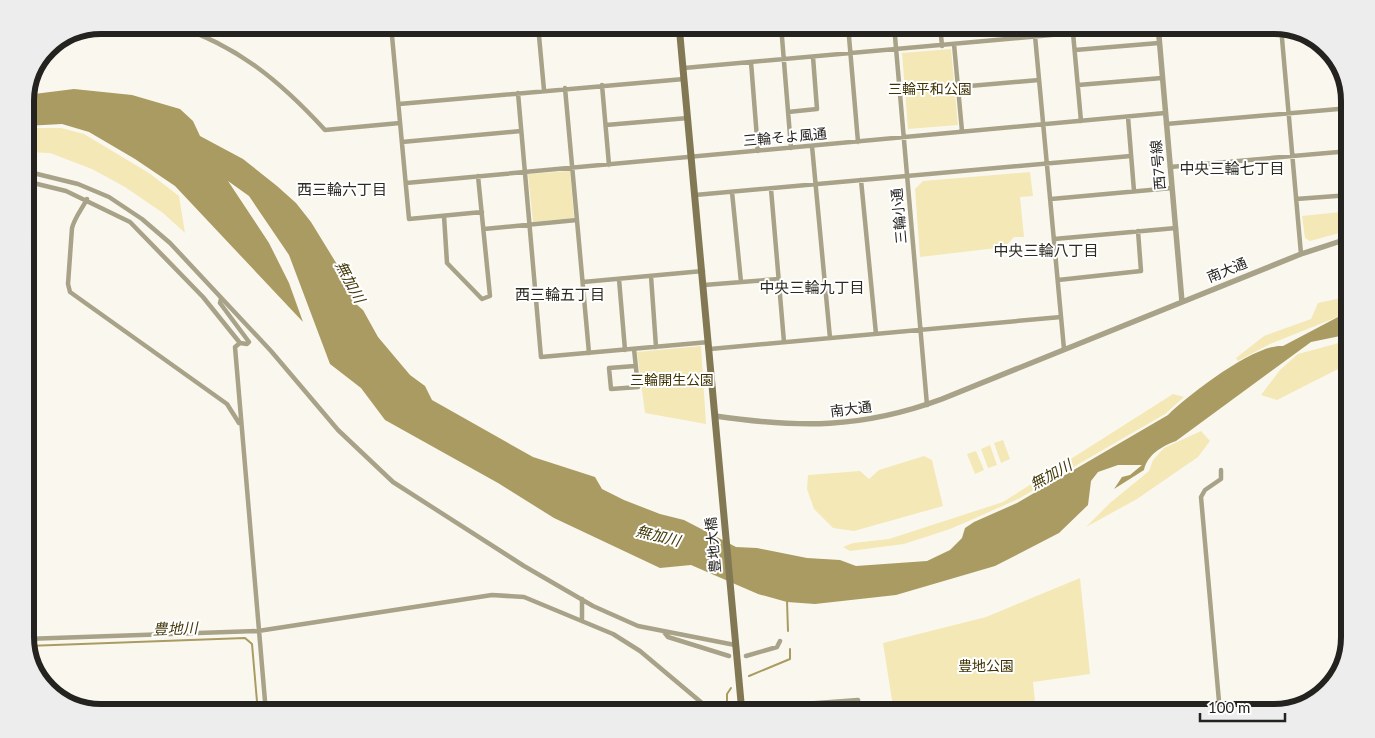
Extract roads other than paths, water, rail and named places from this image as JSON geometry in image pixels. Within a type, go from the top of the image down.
[{"type":"main road","points":[[681,34],[715,416]]},
{"type":"main road","name":"豊地大橋","points":[[715,416],[741,704]]},
{"type":"street","points":[[200,34],[253,63],[296,99],[325,130],[400,123]]},
{"type":"street","points":[[392,34],[408,219],[482,212]]},
{"type":"street","points":[[539,34],[544,90]]},
{"type":"street","points":[[782,34],[791,148]]},
{"type":"street","points":[[849,34],[858,142]]},
{"type":"street","name":"三輪小通","points":[[895,34],[927,405]]},
{"type":"street","points":[[941,34],[942,46]]},
{"type":"street","points":[[1035,34],[1064,349]]},
{"type":"street","points":[[684,68],[1064,34]]},
{"type":"street","points":[[1073,34],[1081,121]]},
{"type":"street","name":"西7号線","points":[[1158,34],[1182,302]]},
{"type":"street","points":[[1282,35],[1301,254]]},
{"type":"street","points":[[1075,50],[1159,43]]},
{"type":"street","points":[[954,44],[962,132]]},
{"type":"street","points":[[788,112],[817,109],[813,57]]},
{"type":"street","points":[[751,62],[758,151]]},
{"type":"street","points":[[399,104],[684,78]]},
{"type":"street","points":[[1078,85],[1162,78]]},
{"type":"street","points":[[958,87],[1039,80]]},
{"type":"street","points":[[602,85],[609,165]]},
{"type":"street","points":[[565,88],[589,353]]},
{"type":"street","points":[[518,92],[541,357],[656,347],[784,342],[1061,317]]},
{"type":"street","points":[[1166,124],[1341,109]]},
{"type":"street","name":"三輪そよ風通","points":[[406,183],[1165,113]]},
{"type":"street","points":[[1128,117],[1134,191]]},
{"type":"street","points":[[606,125],[688,118]]},
{"type":"street","points":[[402,142],[522,131]]},
{"type":"street","points":[[812,146],[830,338]]},
{"type":"street","points":[[1170,167],[1341,152]]},
{"type":"street","points":[[696,195],[1131,156]]},
{"type":"street","points":[[34,173],[78,184],[109,197],[142,218],[170,243],[271,351],[338,430],[393,482],[524,566],[582,599],[638,626],[735,642]]},
{"type":"street","points":[[444,216],[447,263],[482,300],[490,296],[478,176]]},
{"type":"street","points":[[861,180],[876,334]]},
{"type":"street","points":[[34,183],[66,190],[130,222],[203,297],[240,343],[247,344],[249,342],[220,303],[221,299]]},
{"type":"street","points":[[1051,199],[1172,188]]},
{"type":"street","points":[[771,189],[784,342]]},
{"type":"street","points":[[732,192],[741,282]]},
{"type":"street","points":[[1296,199],[1341,195]]},
{"type":"street","points":[[87,199],[72,228],[68,284],[70,292],[227,404],[240,424]]},
{"type":"street","points":[[484,229],[577,220]]},
{"type":"street","points":[[1054,239],[1176,228]]},
{"type":"street","points":[[1058,280],[1141,271],[1138,232]]},
{"type":"street","name":"南大通","points":[[715,416],[787,425],[832,425],[890,416],[927,405],[1301,254],[1341,241]]},
{"type":"street","points":[[583,282],[703,271]]},
{"type":"street","points":[[650,276],[656,347]]},
{"type":"street","points":[[619,278],[625,350]]},
{"type":"street","points":[[704,285],[779,279]]},
{"type":"street","points":[[240,343],[235,347],[240,424],[265,704]]},
{"type":"street","points":[[634,349],[636,366],[638,387],[611,389],[609,368],[636,366]]},
{"type":"street","points":[[1219,704],[1200,498],[1205,490],[1220,479],[1221,470]]},
{"type":"street","points":[[34,638],[258,631],[507,594],[542,604],[613,634],[640,651],[705,704]]},
{"type":"street","points":[[582,599],[582,621]]},
{"type":"street","points":[[663,631],[668,637],[729,656]]},
{"type":"street","points":[[746,656],[777,646],[780,642]]},
{"type":"street","points":[[819,704],[858,700],[858,704]]},
{"type":"water","name":"無加川","points":[[74,89],[132,95],[180,109],[193,121],[200,136],[243,159],[296,203],[311,222],[338,266],[356,304],[363,310],[378,337],[410,375],[425,386],[432,400],[533,457],[595,477],[602,489],[624,500],[660,514],[684,520],[736,547],[757,548],[807,558],[840,560],[856,566],[927,561],[950,550],[962,538],[965,528],[974,522],[1017,503],[1168,415],[1191,395],[1240,361],[1271,347],[1283,346],[1341,316],[1341,336],[1311,342],[1176,441],[1156,452],[1148,460],[1144,470],[1114,489],[1122,477],[1130,475],[1142,465],[1118,465],[1098,472],[1091,481],[1088,505],[1059,533],[995,566],[896,595],[815,604],[787,602],[758,594],[691,565],[660,568],[554,518],[498,483],[385,420],[361,388],[330,364],[289,255],[249,196],[228,181],[269,243],[289,283],[303,322],[175,186],[135,159],[89,132],[62,124],[34,126],[34,106],[37,105],[34,105],[34,94]]},
{"type":"waterway","points":[[787,601],[788,631]]},
{"type":"waterway","name":"豊地川","points":[[34,646],[245,638],[252,644],[257,704]]},
{"type":"waterway","points":[[749,676],[790,659],[790,649]]},
{"type":"waterway","points":[[727,704],[727,694],[731,688]]},
{"type":"district","name":"中央三輪七丁目","points":[[1232,169]]},
{"type":"district","name":"西三輪六丁目","points":[[342,190]]},
{"type":"district","name":"中央三輪八丁目","points":[[1046,251]]},
{"type":"district","name":"中央三輪九丁目","points":[[812,288]]},
{"type":"district","name":"西三輪五丁目","points":[[560,295]]},
{"type":"park label","name":"三輪平和公園","points":[[930,89]]},
{"type":"park label","name":"三輪開生公園","points":[[672,380]]},
{"type":"park label","name":"豊地公園","points":[[986,666]]}]
